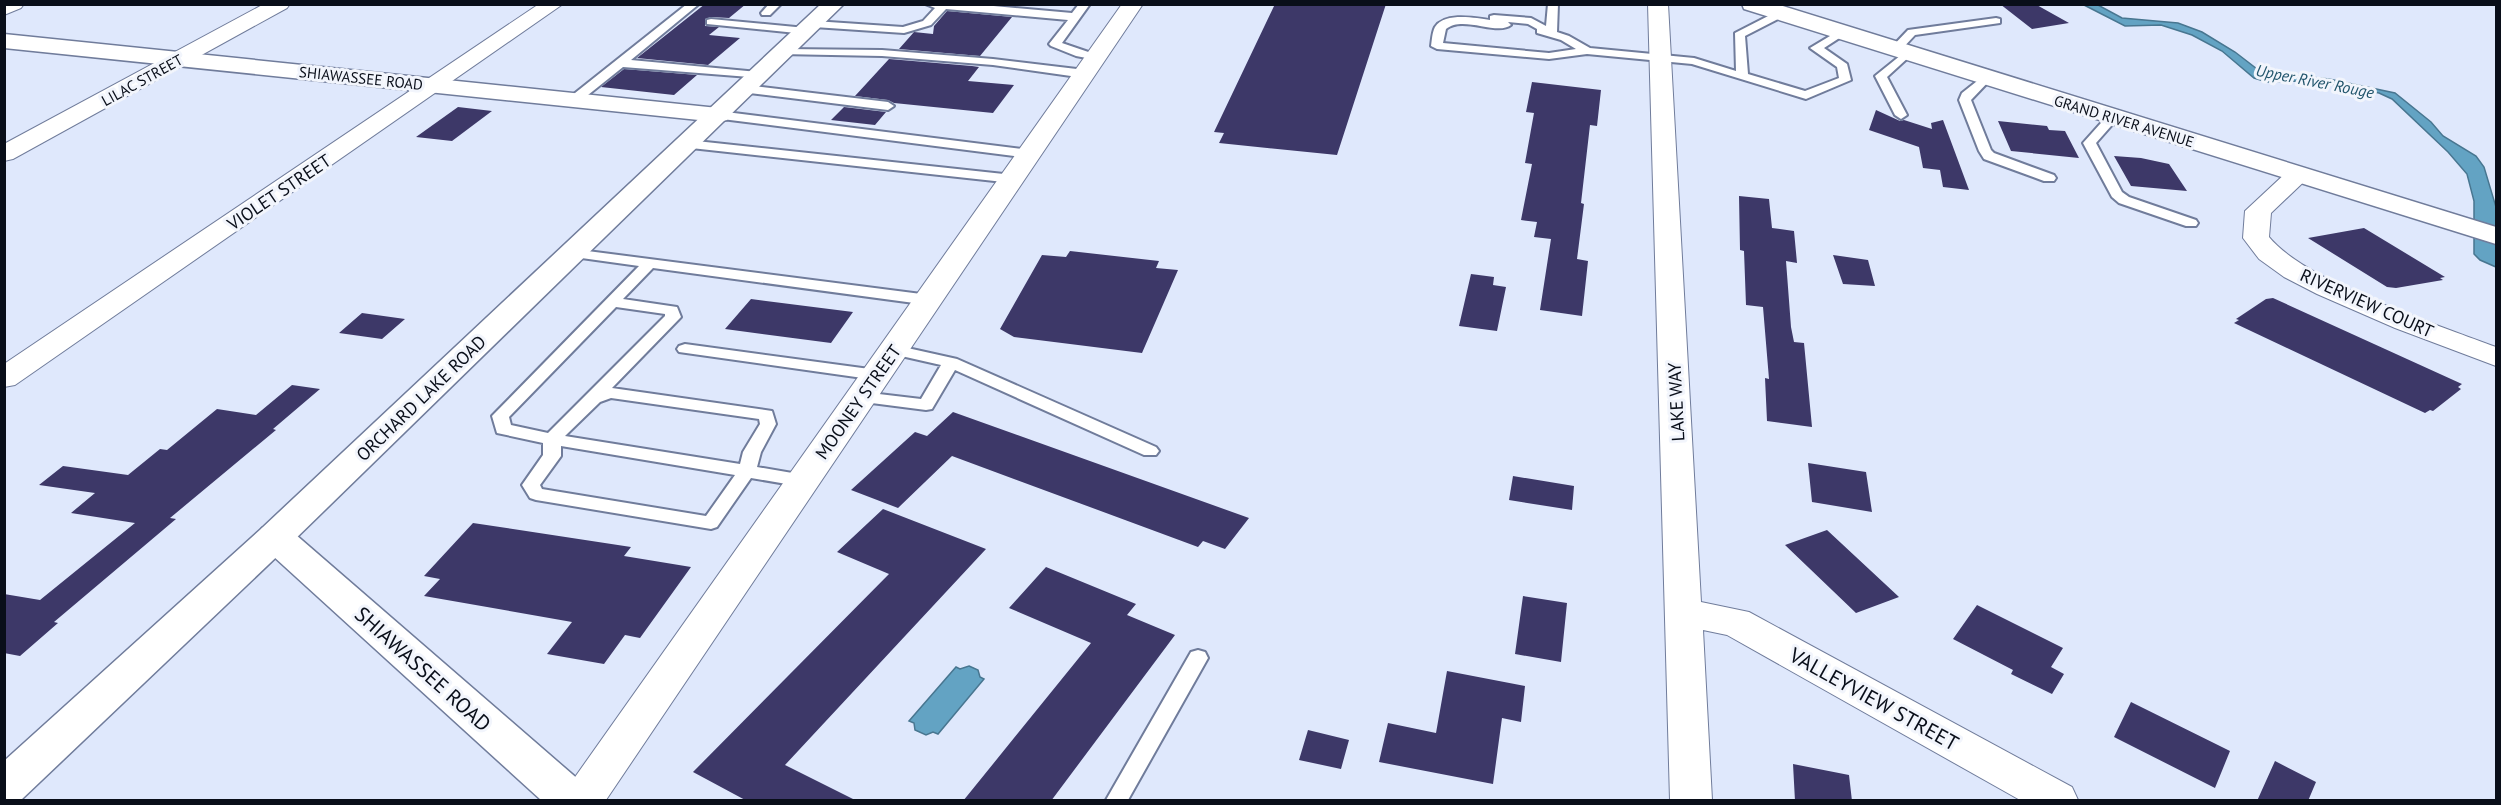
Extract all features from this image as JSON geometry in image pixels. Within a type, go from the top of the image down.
[{"type":"main road","name":"ORCHARD LAKE ROAD","points":[[4,789],[275,537],[834,4]]},
{"type":"main road","name":"GRAND RIVER AVENUE","points":[[1752,4],[2496,236]]},
{"type":"main road","name":"SHIAWASSEE ROAD","points":[[4,41],[718,115]]},
{"type":"main road","name":"SHIAWASSEE ROAD","points":[[275,537],[571,801]]},
{"type":"street","points":[[4,9],[14,4]]},
{"type":"street","name":"LILAC STREET","points":[[4,154],[280,4]]},
{"type":"street","name":"VIOLET STREET","points":[[4,378],[553,4]]},
{"type":"street","name":"MOONEY STREET","points":[[582,801],[1133,4]]},
{"type":"street","name":"LAKE WAY","points":[[1658,4],[1658,58],[1665,162],[1691,801]]},
{"type":"street","name":"RIVERVIEW COURT","points":[[2298,175],[2258,211],[2255,237],[2262,248],[2319,286],[2496,357]]},
{"type":"street","name":"VALLEYVIEW STREET","points":[[1685,613],[1736,622],[2058,801]]},
{"type":"lane","points":[[574,100],[694,4]]},
{"type":"lane","points":[[766,13],[776,4]]},
{"type":"lane","points":[[1085,4],[1055,44],[1080,54],[1091,66]]},
{"type":"lane","points":[[1551,34],[1553,4]]},
{"type":"lane","points":[[711,22],[904,30],[927,23],[936,5],[1076,17]]},
{"type":"lane","points":[[1742,76],[1739,36],[1780,14]]},
{"type":"lane","points":[[1475,22],[1500,17],[1531,21],[1551,34]]},
{"type":"lane","points":[[1901,115],[1881,76],[1912,32],[1996,21]]},
{"type":"lane","points":[[1505,25],[1475,22],[1446,23],[1441,27],[1437,46],[1549,56],[1587,51],[1694,61],[1732,75],[1806,95],[1845,80],[1843,66],[1816,48],[1840,33]]},
{"type":"lane","points":[[1522,28],[1565,38],[1587,51]]},
{"type":"lane","points":[[784,52],[853,52],[1091,66]]},
{"type":"lane","points":[[621,63],[888,106]]},
{"type":"lane","points":[[1986,78],[1966,96],[1965,100],[1985,151],[2000,162],[2049,178]]},
{"type":"lane","points":[[718,115],[1021,166]]},
{"type":"lane","points":[[2113,117],[2089,142],[2117,194],[2133,204],[2191,224]]},
{"type":"lane","points":[[687,144],[1021,166]]},
{"type":"lane","points":[[572,253],[928,300]]},
{"type":"lane","points":[[650,263],[500,416],[503,429],[804,481]]},
{"type":"lane","points":[[594,398],[610,393],[766,416],[768,424],[752,452],[747,471],[711,523],[536,494],[531,485],[552,456],[552,439],[673,316],[672,310],[613,302]]},
{"type":"lane","points":[[685,349],[869,386],[926,405],[951,362]]},
{"type":"lane","points":[[894,350],[951,362],[1150,451]]},
{"type":"lane","points":[[1117,801],[1198,658]]},
{"type":"water","name":"Upper River Rouge","points":[[2084,5],[2098,5],[2122,18],[2178,23],[2202,32],[2235,52],[2261,72],[2329,79],[2395,93],[2431,122],[2443,136],[2476,156],[2484,167],[2496,207],[2496,267],[2480,260],[2474,254],[2474,201],[2467,174],[2448,152],[2392,99],[2379,93],[2330,84],[2299,81],[2267,82],[2254,78],[2222,51],[2192,35],[2161,25],[2125,26]]},
{"type":"water","points":[[969,666],[978,670],[980,677],[984,679],[938,734],[933,732],[926,735],[915,730],[914,723],[909,721],[956,667],[960,669]]},
{"type":"building","points":[[705,4],[746,4],[729,18],[705,19],[705,26],[719,27],[709,35],[740,38],[708,65],[637,58]]},
{"type":"building","points":[[1275,4],[1386,4],[1337,155],[1219,143],[1224,133],[1214,132]]},
{"type":"building","points":[[2000,4],[2035,4],[2069,23],[2032,29]]},
{"type":"building","points":[[947,11],[1012,17],[980,56],[899,49],[914,32],[933,34],[934,26]]},
{"type":"building","points":[[889,59],[979,67],[968,81],[1014,85],[993,113],[894,103],[888,100],[855,96]]},
{"type":"building","points":[[624,69],[697,75],[674,95],[601,87]]},
{"type":"building","points":[[1532,82],[1601,90],[1597,126],[1590,125],[1581,203],[1584,204],[1577,259],[1588,261],[1582,316],[1540,310],[1551,239],[1534,237],[1537,222],[1521,220],[1532,164],[1525,163],[1534,113],[1526,112]]},
{"type":"building","points":[[458,107],[492,111],[452,141],[416,137]]},
{"type":"building","points":[[844,107],[886,112],[875,125],[831,120]]},
{"type":"building","points":[[1876,110],[1900,121],[1904,120],[1932,129],[1931,123],[1943,120],[1969,190],[1943,187],[1940,170],[1923,168],[1919,147],[1869,130]]},
{"type":"building","points":[[1998,121],[2047,126],[2049,130],[2065,131],[2079,158],[2011,151]]},
{"type":"building","points":[[2114,156],[2141,158],[2169,164],[2187,191],[2131,186]]},
{"type":"building","points":[[1739,196],[1769,199],[1772,228],[1794,231],[1797,263],[1786,261],[1791,327],[1794,342],[1804,343],[1812,427],[1767,421],[1765,378],[1769,379],[1763,307],[1746,305],[1744,251],[1740,250]]},
{"type":"building","points":[[2364,228],[2445,277],[2440,278],[2443,280],[2396,288],[2387,287],[2308,238]]},
{"type":"building","points":[[1070,251],[1159,261],[1156,268],[1178,270],[1142,353],[1014,337],[1000,329],[1042,255],[1066,257]]},
{"type":"building","points":[[1833,255],[1868,260],[1875,286],[1843,284]]},
{"type":"building","points":[[1471,274],[1494,277],[1493,285],[1506,287],[1497,331],[1459,326]]},
{"type":"building","points":[[2273,298],[2462,384],[2458,387],[2461,389],[2433,411],[2425,413],[2234,323],[2239,320],[2236,319],[2266,299]]},
{"type":"building","points":[[751,299],[853,312],[831,343],[725,329]]},
{"type":"building","points":[[362,313],[405,319],[382,339],[339,333]]},
{"type":"building","points":[[292,385],[320,389],[273,429],[276,430],[170,518],[176,519],[54,622],[58,623],[20,656],[4,653],[4,594],[40,600],[135,523],[71,513],[95,493],[39,485],[63,466],[128,475],[160,449],[167,450],[217,409],[256,415]]},
{"type":"building","points":[[953,412],[1249,518],[1225,549],[1203,541],[1198,547],[952,456],[898,508],[851,490],[915,432],[927,436]]},
{"type":"building","points":[[1808,463],[1866,472],[1872,512],[1812,502]]},
{"type":"building","points":[[1513,476],[1574,486],[1572,510],[1509,500]]},
{"type":"building","points":[[883,509],[986,549],[785,765],[857,801],[747,801],[693,772],[889,574],[837,552]]},
{"type":"building","points":[[473,523],[631,547],[624,556],[691,567],[640,638],[625,635],[604,664],[547,654],[572,622],[424,596],[440,579],[424,576]]},
{"type":"building","points":[[1827,530],[1899,597],[1856,613],[1785,545]]},
{"type":"building","points":[[1046,567],[1136,604],[1127,615],[1175,635],[1051,801],[963,801],[1091,643],[1009,608]]},
{"type":"building","points":[[1523,596],[1567,603],[1561,662],[1515,654]]},
{"type":"building","points":[[1977,605],[2063,648],[2051,667],[2064,674],[2052,694],[2011,674],[2013,670],[1953,639]]},
{"type":"building","points":[[1447,671],[1525,686],[1521,722],[1502,718],[1493,784],[1379,762],[1388,723],[1436,733]]},
{"type":"building","points":[[2131,702],[2230,751],[2215,788],[2114,737]]},
{"type":"building","points":[[1308,730],[1349,740],[1341,769],[1299,760]]},
{"type":"building","points":[[2275,761],[2316,782],[2308,801],[2257,801]]},
{"type":"building","points":[[1793,764],[1849,775],[1852,801],[1795,801]]}]
